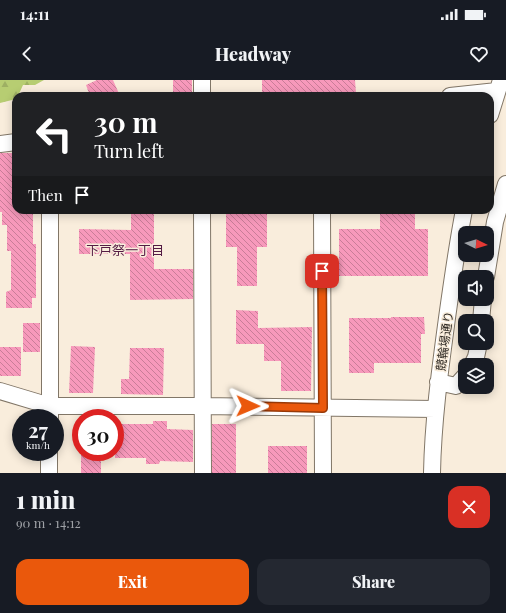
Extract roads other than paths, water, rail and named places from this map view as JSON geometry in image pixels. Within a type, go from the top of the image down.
[{"type":"street","points":[[202,80],[202,92]]},
{"type":"street","points":[[468,92],[499,85],[494,102]]},
{"type":"street","points":[[0,144],[12,142]]},
{"type":"street","points":[[487,270],[495,222],[506,184]]},
{"type":"street","points":[[50,214],[50,409]]},
{"type":"street","points":[[202,214],[203,473]]},
{"type":"street","points":[[322,214],[323,473]]},
{"type":"street","name":"競輪場通り","points":[[432,473],[438,382],[458,240],[463,214]]},
{"type":"street","points":[[438,382],[456,386],[458,384]]},
{"type":"street","points":[[0,391],[43,409]]},
{"type":"street","points":[[64,411],[202,406],[436,409]]},
{"type":"street","points":[[49,461],[49,473]]},
{"type":"district","name":"下戸祭一丁目","points":[[125,249]]}]
